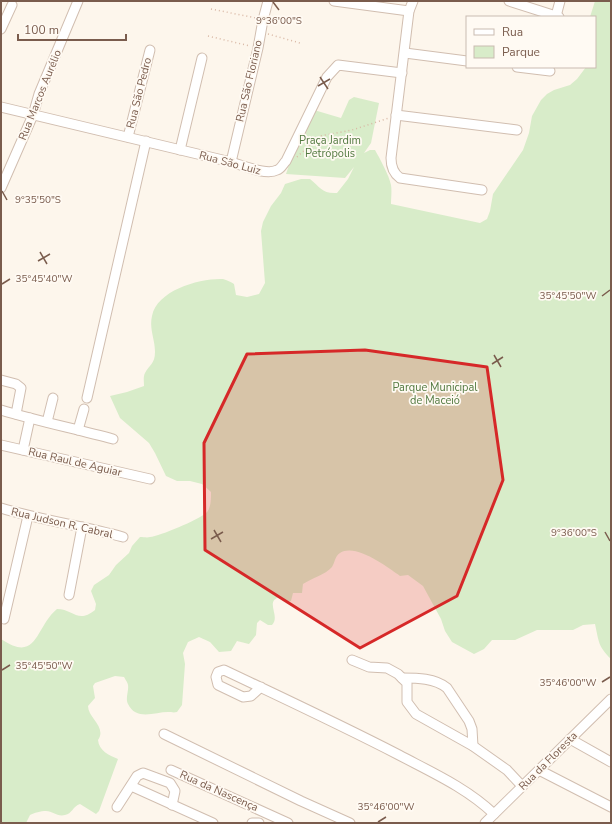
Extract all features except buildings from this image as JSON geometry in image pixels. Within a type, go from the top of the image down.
[{"type":"street","name":"Rua Marcos Aurélio","points":[[1,188],[33,115],[39,94],[78,1]]},
{"type":"street","name":"Rua São Floriano","points":[[231,162],[268,1]]},
{"type":"street","points":[[335,1],[410,11]]},
{"type":"street","points":[[413,1],[410,11],[396,115],[391,165],[400,178],[482,190]]},
{"type":"street","points":[[509,1],[557,16],[560,1]]},
{"type":"street","points":[[2,23],[12,5]]},
{"type":"street","name":"Rua São Pedro","points":[[128,137],[150,50]]},
{"type":"street","points":[[405,53],[466,61]]},
{"type":"street","points":[[180,150],[202,58]]},
{"type":"street","points":[[286,161],[327,77],[338,65],[402,73]]},
{"type":"street","points":[[525,68],[550,71]]},
{"type":"street","name":"Rua São Luiz","points":[[1,107],[146,141],[266,172],[278,170],[286,161]]},
{"type":"street","points":[[396,115],[517,130]]},
{"type":"street","points":[[86,398],[146,141]]},
{"type":"street","points":[[1,380],[16,384],[21,388],[16,414]]},
{"type":"street","points":[[47,422],[53,398]]},
{"type":"street","points":[[78,430],[84,409]]},
{"type":"street","points":[[1,410],[113,439]]},
{"type":"street","points":[[23,450],[30,418]]},
{"type":"street","name":"Rua Raul de Aguiar","points":[[1,445],[150,479]]},
{"type":"street","name":"Rua Judson R. Cabral","points":[[1,508],[28,516],[123,537]]},
{"type":"street","points":[[4,619],[28,516]]},
{"type":"street","points":[[69,595],[82,527]]},
{"type":"street","points":[[352,660],[369,667],[387,668],[398,674],[407,683],[407,702],[416,714],[473,746],[508,770],[522,786]]},
{"type":"street","points":[[402,678],[416,678],[436,682],[447,688],[469,721],[472,729],[473,746]]},
{"type":"street","points":[[261,687],[322,715],[448,781],[483,803],[494,814]]},
{"type":"street","name":"Rua da Floresta","points":[[485,823],[611,699]]},
{"type":"street","points":[[164,734],[300,801],[350,823]]},
{"type":"street","points":[[570,739],[611,762]]},
{"type":"street","name":"Rua da Nascença","points":[[171,770],[288,823]]},
{"type":"street","points":[[539,770],[611,806]]},
{"type":"street","name":"Rua da Nascença","points":[[117,807],[137,776],[143,773],[170,783],[174,791],[172,804]]},
{"type":"street","points":[[131,786],[213,823]]},
{"type":"street","points":[[252,823],[260,823]]},
{"type":"path","points":[[211,9],[263,20]]},
{"type":"path","points":[[261,32],[300,43]]},
{"type":"path","points":[[208,36],[258,48]]},
{"type":"path","points":[[286,161],[298,157],[320,136],[352,130],[396,115]]},
{"type":"highlighted area","points":[[365,350],[487,367],[503,480],[457,596],[360,648],[205,550],[204,443],[247,354]]},
{"type":"green space","name":"Parque Municipal de Maceió","points":[[595,1],[611,1],[611,659],[604,651],[600,643],[595,624],[583,625],[573,630],[537,630],[515,640],[492,640],[484,649],[474,654],[452,642],[423,586],[408,575],[400,576],[371,557],[354,551],[347,551],[338,554],[329,570],[303,584],[302,593],[293,593],[291,601],[287,602],[280,597],[275,599],[273,605],[275,617],[272,625],[268,625],[260,620],[257,623],[256,635],[249,644],[237,641],[231,651],[219,652],[210,642],[199,637],[188,642],[183,653],[185,664],[182,705],[177,712],[141,714],[131,709],[127,702],[128,685],[124,677],[115,676],[95,683],[93,686],[95,698],[88,706],[91,715],[99,727],[99,744],[102,750],[118,759],[99,811],[96,814],[80,804],[65,815],[42,811],[30,815],[26,823],[1,823],[1,639],[13,646],[22,647],[29,645],[35,640],[50,616],[57,609],[80,616],[89,614],[95,610],[96,604],[91,591],[94,585],[109,575],[116,565],[129,553],[132,546],[140,537],[162,534],[195,520],[206,513],[210,506],[211,492],[202,484],[190,481],[177,481],[166,476],[149,443],[120,418],[110,396],[144,386],[144,375],[153,362],[155,356],[151,321],[156,307],[162,299],[181,287],[192,283],[214,279],[223,279],[234,284],[236,295],[247,297],[259,294],[265,283],[261,231],[263,222],[285,184],[301,179],[310,179],[325,191],[337,193],[348,179],[354,167],[345,178],[286,174],[292,156],[314,110],[341,118],[349,100],[354,97],[379,103],[371,143],[364,153],[370,150],[375,150],[382,162],[391,185],[391,204],[480,223],[487,219],[493,194],[523,150],[529,133],[532,116],[541,100],[554,90],[570,85],[577,79],[585,68],[596,68],[596,16],[590,16]]},
{"type":"park label","name":"Praça Jardim Petrópolis","points":[[330,146]]}]
